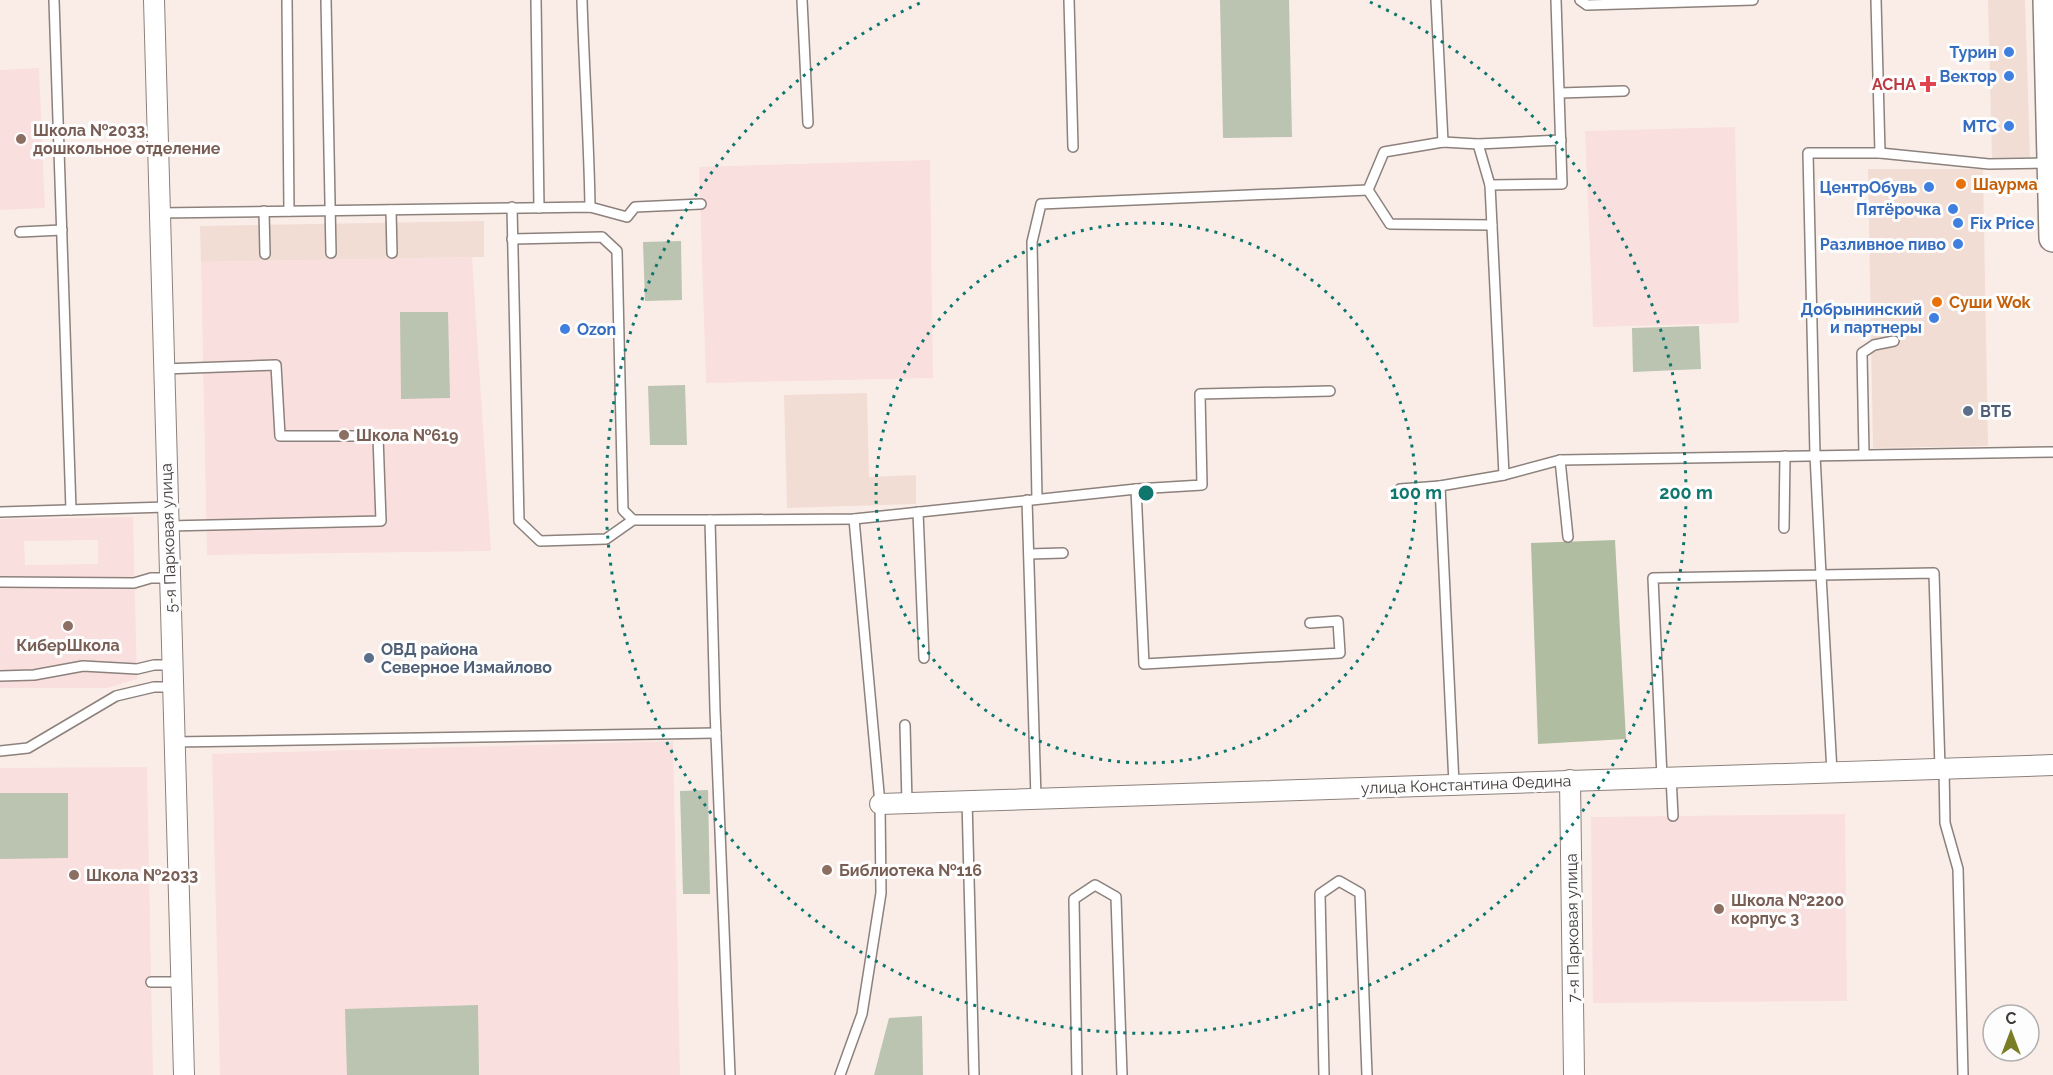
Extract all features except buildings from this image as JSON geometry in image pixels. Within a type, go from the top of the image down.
[{"type":"main road","points":[[2047,0],[2053,238]]},
{"type":"street","name":"5-я Парковая улица","points":[[154,0],[184,1075]]},
{"type":"street","name":"улица Константина Федина","points":[[880,804],[2053,765]]},
{"type":"street","name":"7-я Парковая улица","points":[[1570,780],[1574,1075]]},
{"type":"lane","points":[[54,0],[71,510]]},
{"type":"lane","points":[[287,0],[289,211]]},
{"type":"lane","points":[[327,0],[331,253]]},
{"type":"lane","points":[[536,0],[539,208]]},
{"type":"lane","points":[[582,0],[590,207]]},
{"type":"lane","points":[[802,0],[808,123]]},
{"type":"lane","points":[[1069,0],[1073,147]]},
{"type":"lane","points":[[1436,0],[1443,142]]},
{"type":"lane","points":[[1490,185],[1562,184],[1556,0]]},
{"type":"lane","points":[[1580,0],[1587,5],[1753,0]]},
{"type":"lane","points":[[1876,0],[1880,153]]},
{"type":"lane","points":[[1560,93],[1624,91]]},
{"type":"lane","points":[[1368,190],[1384,152],[1443,142],[1478,144],[1561,140]]},
{"type":"lane","points":[[1478,144],[1490,185],[1504,475]]},
{"type":"lane","points":[[1832,772],[1815,455],[1808,153],[1880,153],[1989,164],[2051,162]]},
{"type":"lane","points":[[1368,190],[1390,224],[1492,225]]},
{"type":"lane","points":[[1036,798],[1029,554],[1032,500],[1032,242],[1041,204],[1368,190]]},
{"type":"lane","points":[[159,213],[590,207],[627,217],[635,207],[701,204]]},
{"type":"lane","points":[[512,207],[519,521],[540,541],[606,539],[633,520],[854,519],[1136,489],[1203,485],[1200,394],[1329,391]]},
{"type":"lane","points":[[391,210],[392,253]]},
{"type":"lane","points":[[264,212],[265,254]]},
{"type":"lane","points":[[20,232],[62,230]]},
{"type":"lane","points":[[512,239],[602,237],[616,251],[623,510],[633,520]]},
{"type":"lane","points":[[1863,454],[1862,353],[1874,345],[1894,341]]},
{"type":"lane","points":[[0,512],[71,510],[167,517],[381,521],[378,435],[280,436],[276,365],[163,369]]},
{"type":"lane","points":[[1400,489],[1440,486],[1504,475],[1560,460],[2053,452]]},
{"type":"lane","points":[[1784,528],[1785,456]]},
{"type":"lane","points":[[1560,460],[1568,537]]},
{"type":"lane","points":[[1440,486],[1454,784]]},
{"type":"lane","points":[[1136,489],[1144,664],[1340,653],[1338,621],[1310,623]]},
{"type":"lane","points":[[918,512],[924,658]]},
{"type":"lane","points":[[840,1075],[862,1014],[881,893],[880,804],[854,519]]},
{"type":"lane","points":[[710,520],[730,1075]]},
{"type":"lane","points":[[1029,554],[1063,553]]},
{"type":"lane","points":[[1673,816],[1666,777],[1653,579],[1934,573],[1945,823],[1958,869],[1963,1075]]},
{"type":"lane","points":[[0,582],[135,583],[169,578]]},
{"type":"lane","points":[[0,676],[34,675],[83,666],[136,669],[154,665],[172,665]]},
{"type":"lane","points":[[0,751],[28,748],[116,696],[154,687],[172,687]]},
{"type":"lane","points":[[905,725],[908,802]]},
{"type":"lane","points":[[174,742],[716,733]]},
{"type":"lane","points":[[967,800],[974,1075]]},
{"type":"lane","points":[[1324,1075],[1320,894],[1339,881],[1360,893],[1367,1075]]},
{"type":"lane","points":[[1077,1075],[1074,899],[1095,885],[1116,897],[1122,1075]]},
{"type":"lane","points":[[151,982],[181,982]]},
{"type":"shaded area","name":"Вектор","points":[[1988,0],[2025,0],[2030,157],[1992,158]]},
{"type":"shaded area","name":"Школа №2033, дошкольное отделение","points":[[39,68],[45,208],[0,210],[0,70]]},
{"type":"shaded area","points":[[1735,127],[1739,323],[1593,327],[1585,131]]},
{"type":"shaded area","points":[[930,160],[933,378],[706,383],[699,167]]},
{"type":"shaded area","points":[[1868,169],[1983,169],[1988,446],[1873,448]]},
{"type":"shaded area","points":[[484,221],[484,257],[201,262],[200,226]]},
{"type":"shaded area","name":"Школа №619","points":[[472,257],[491,551],[207,555],[201,262]]},
{"type":"shaded area","points":[[867,393],[869,477],[916,475],[916,504],[787,508],[784,395]]},
{"type":"shaded area","name":"КиберШкола","points":[[133,517],[137,679],[107,688],[0,688],[0,519]],"holes":[[[98,540],[98,564],[25,565],[24,541]]]},
{"type":"shaded area","points":[[673,741],[680,1075],[220,1075],[212,754]]},
{"type":"shaded area","name":"Школа №2033","points":[[147,767],[153,1075],[0,1075],[0,768]]},
{"type":"shaded area","name":"Школа №2200 корпус 3","points":[[1845,814],[1847,1001],[1593,1003],[1591,817]]},
{"type":"green space","points":[[1220,0],[1289,0],[1292,137],[1223,138]]},
{"type":"green space","points":[[681,241],[682,300],[645,301],[643,242]]},
{"type":"green space","points":[[400,312],[448,312],[450,398],[401,399]]},
{"type":"green space","points":[[1699,326],[1701,369],[1633,372],[1632,328]]},
{"type":"green space","points":[[685,385],[687,445],[650,445],[648,386]]},
{"type":"green space","points":[[1615,540],[1626,739],[1538,744],[1531,543]]},
{"type":"green space","points":[[708,790],[710,894],[683,894],[680,791]]},
{"type":"green space","points":[[0,793],[68,793],[68,858],[0,859]]},
{"type":"green space","points":[[478,1005],[479,1075],[347,1075],[345,1009]]},
{"type":"green space","points":[[922,1016],[923,1075],[874,1075],[889,1018]]},
{"type":"place","name":"Турин","points":[[2009,52]]},
{"type":"place","name":"Вектор","points":[[2009,76]]},
{"type":"place","name":"АСНА","points":[[1928,84]]},
{"type":"place","name":"МТС","points":[[2009,126]]},
{"type":"place","name":"Школа №2033, дошкольное отделение","points":[[21,139]]},
{"type":"place","name":"Шаурма","points":[[1961,184]]},
{"type":"place","name":"ЦентрОбувь","points":[[1929,187]]},
{"type":"place","name":"Пятёрочка","points":[[1953,209]]},
{"type":"place","name":"Fix Price","points":[[1958,223]]},
{"type":"place","name":"Разливное пиво","points":[[1958,244]]},
{"type":"place","name":"Суши Wok","points":[[1937,302]]},
{"type":"place","name":"Добрынинский и партнеры","points":[[1934,318]]},
{"type":"place","name":"Ozon","points":[[565,329]]},
{"type":"place","name":"ВТБ","points":[[1968,411]]},
{"type":"place","name":"Школа №619","points":[[344,435]]},
{"type":"place","name":"КиберШкола","points":[[68,626]]},
{"type":"place","name":"ОВД района Северное Измайлово","points":[[369,658]]},
{"type":"place","name":"Библиотека №116","points":[[827,870]]},
{"type":"place","name":"Школа №2033","points":[[74,875]]},
{"type":"place","name":"Школа №2200 корпус 3","points":[[1719,909]]}]
